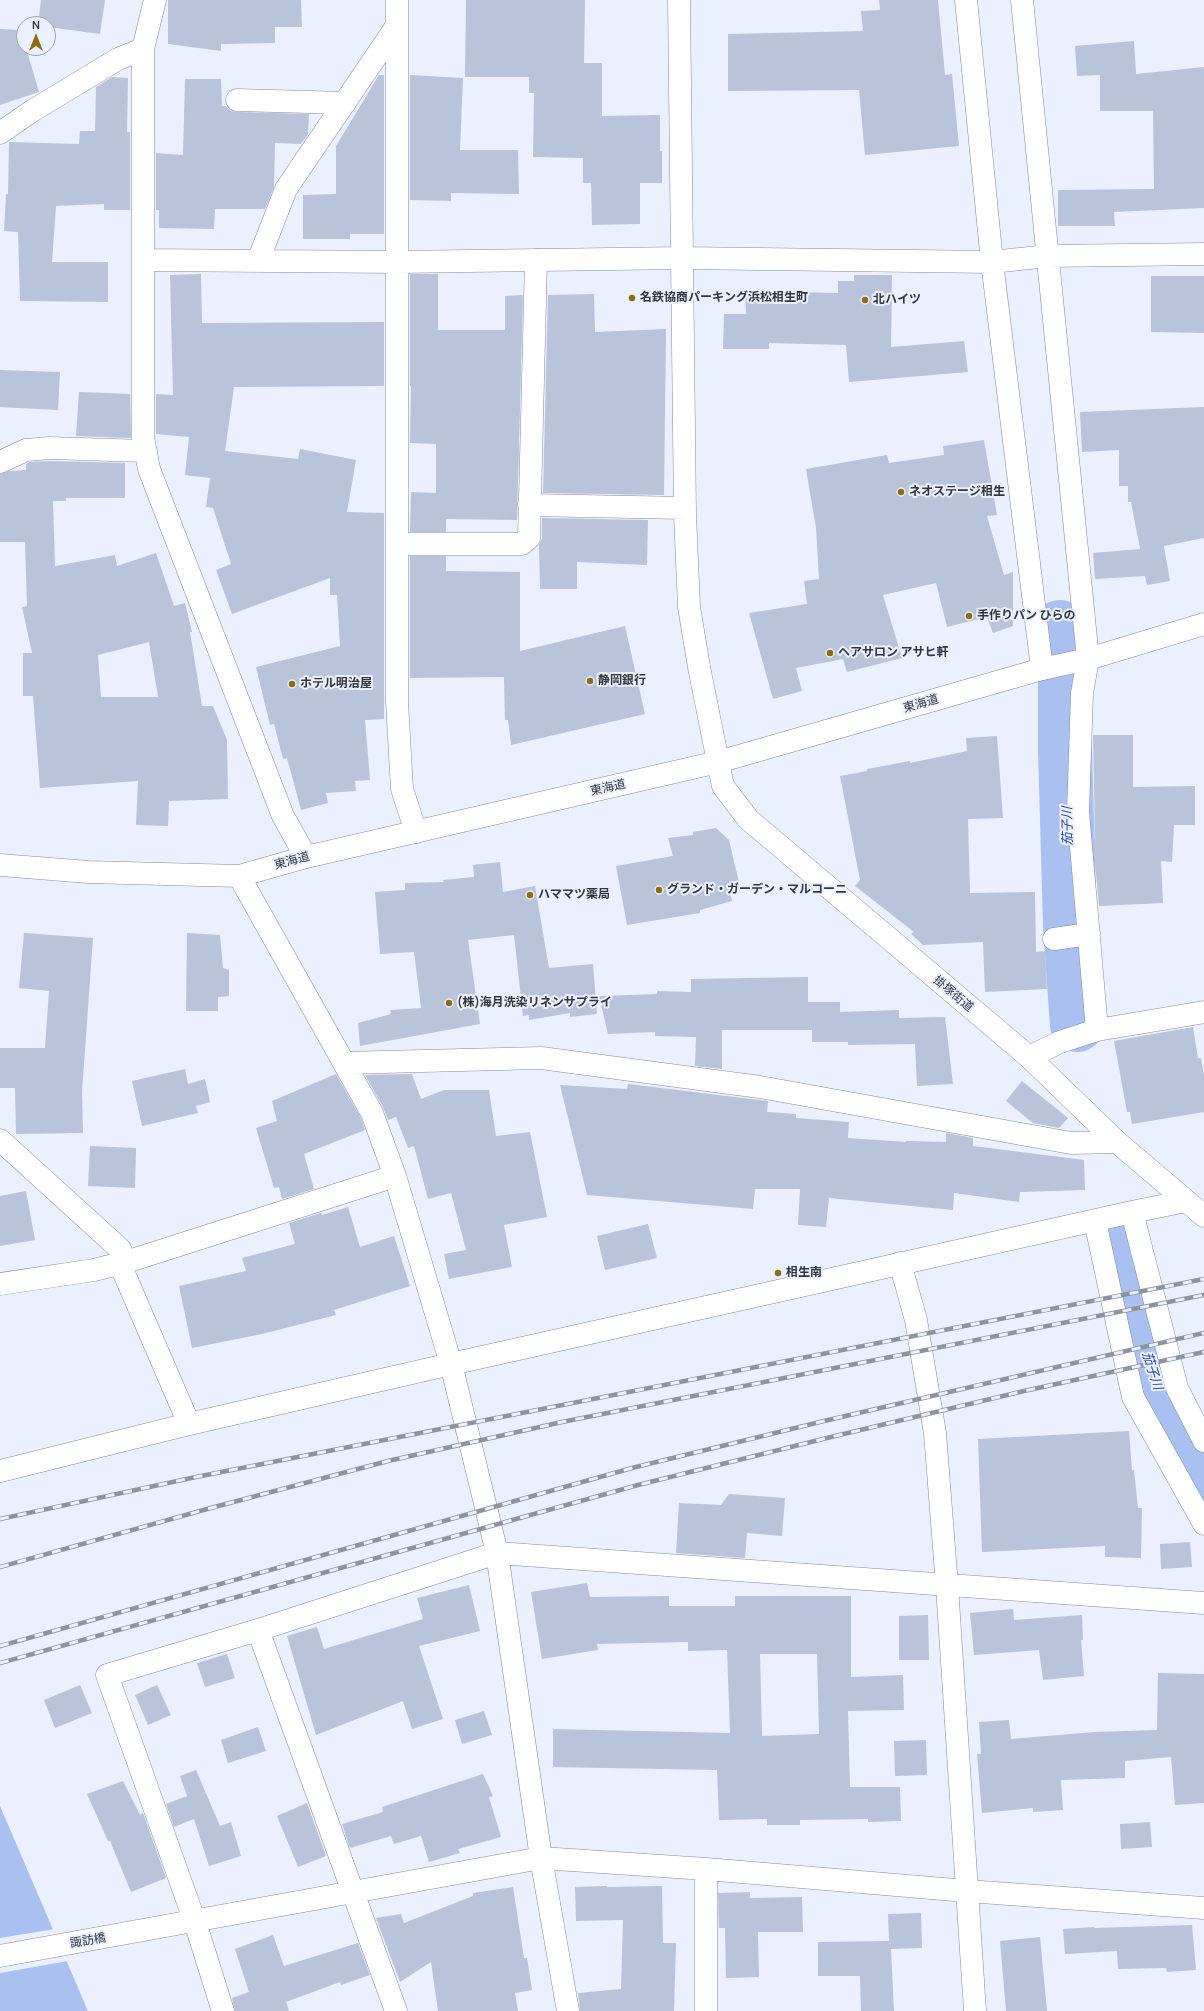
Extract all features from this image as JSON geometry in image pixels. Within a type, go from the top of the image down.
[{"type":"main road","points":[[155,0],[143,49],[143,437],[149,469],[283,816],[306,857]]},
{"type":"main road","points":[[397,0],[397,702],[402,789],[416,832]]},
{"type":"main road","name":"掛塚街道","points":[[678,0],[685,508],[689,607],[699,667],[723,786],[748,819],[1029,1057],[1117,1142],[1204,1216]]},
{"type":"main road","points":[[966,0],[992,262],[1042,669]]},
{"type":"main road","points":[[1022,0],[1088,659],[1082,693],[1078,812],[1097,1030]]},
{"type":"main road","points":[[258,261],[286,189],[396,27]]},
{"type":"main road","points":[[0,132],[118,59],[143,49]]},
{"type":"main road","points":[[237,100],[345,103]]},
{"type":"main road","points":[[143,260],[398,262],[682,258],[992,262],[1048,256],[1204,254]]},
{"type":"main road","points":[[397,544],[522,544],[529,538],[536,260]]},
{"type":"main road","points":[[0,462],[26,450],[50,448],[146,451]]},
{"type":"main road","points":[[529,505],[685,508]]},
{"type":"main road","name":"東海道","points":[[0,865],[88,872],[240,876],[306,857],[718,762],[1042,669],[1088,659],[1204,624]]},
{"type":"main road","points":[[240,876],[372,1112],[395,1176],[450,1364],[497,1553],[541,1858],[568,2011]]},
{"type":"main road","points":[[1054,939],[1089,934]]},
{"type":"main road","points":[[1029,1057],[1060,1042],[1097,1030],[1204,1012]]},
{"type":"main road","points":[[344,1063],[540,1058],[760,1088],[1071,1142],[1117,1142]]},
{"type":"main road","points":[[0,1140],[120,1248],[123,1263],[189,1424]]},
{"type":"main road","points":[[0,1284],[94,1270],[123,1263],[395,1176]]},
{"type":"main road","points":[[0,1471],[189,1424],[450,1364],[900,1263],[1186,1201]]},
{"type":"main road","points":[[1132,1212],[1177,1388],[1204,1442]]},
{"type":"main road","points":[[1095,1221],[1133,1397],[1204,1524]]},
{"type":"main road","points":[[900,1263],[916,1320],[935,1433],[947,1586],[975,2011]]},
{"type":"main road","points":[[223,2011],[185,1924],[107,1675],[258,1630],[497,1553],[1204,1603]]},
{"type":"main road","points":[[258,1630],[396,2011]]},
{"type":"main road","name":"諏訪橋","points":[[0,1956],[185,1924],[541,1858],[706,1869],[967,1891],[1204,1908]]},
{"type":"main road","points":[[706,1869],[706,2011]]},
{"type":"water","points":[[0,1806],[88,2011],[0,2011]]},
{"type":"pier","points":[[55,1929],[68,1961],[0,1973],[0,1938]]},
{"type":"building","points":[[41,0],[105,0],[100,34],[56,28],[56,16],[39,16]]},
{"type":"building","points":[[168,0],[301,0],[302,27],[275,27],[275,43],[221,44],[221,51],[168,44]]},
{"type":"building","points":[[466,0],[585,0],[584,63],[602,63],[602,116],[660,115],[662,183],[640,183],[640,224],[592,225],[591,183],[583,183],[583,158],[533,157],[534,93],[529,93],[529,77],[465,77]]},
{"type":"building","points":[[879,0],[938,0],[945,75],[952,74],[959,146],[865,155],[859,90],[728,91],[728,34],[863,31],[861,11],[880,10]]},
{"type":"building","points":[[0,29],[16,30],[16,56],[28,56],[39,92],[0,105]]},
{"type":"building","points":[[1134,41],[1136,74],[1204,67],[1204,208],[1114,212],[1115,226],[1058,226],[1058,190],[1154,189],[1153,111],[1100,111],[1100,75],[1077,76],[1075,46]]},
{"type":"building","points":[[379,75],[384,75],[384,234],[350,234],[350,239],[303,239],[303,195],[336,194],[336,146]]},
{"type":"building","points":[[410,75],[463,78],[460,150],[518,150],[519,194],[451,193],[451,201],[410,200]]},
{"type":"building","points":[[112,77],[128,78],[127,132],[130,132],[130,210],[104,210],[104,204],[56,206],[52,262],[108,262],[108,302],[20,301],[18,232],[4,231],[6,194],[8,194],[9,142],[79,144],[80,131],[95,131],[96,87]]},
{"type":"building","points":[[185,79],[221,79],[222,106],[226,106],[231,111],[309,114],[308,134],[301,144],[275,143],[274,187],[265,209],[215,209],[214,229],[159,228],[159,210],[156,210],[156,153],[183,155]]},
{"type":"building","points":[[201,274],[202,323],[384,322],[384,386],[234,387],[225,451],[298,459],[300,449],[356,460],[347,512],[384,513],[384,719],[365,720],[370,780],[355,781],[356,791],[326,793],[328,803],[301,810],[287,758],[283,759],[274,724],[270,725],[256,667],[340,646],[337,595],[330,595],[330,578],[232,614],[216,570],[231,564],[213,508],[206,507],[210,478],[185,475],[189,437],[156,434],[156,394],[173,395],[170,275]]},
{"type":"building","points":[[410,274],[438,274],[438,330],[505,330],[505,296],[523,295],[517,520],[446,519],[446,532],[410,532],[411,492],[436,493],[436,444],[410,443]]},
{"type":"building","points":[[854,275],[892,275],[891,347],[964,341],[968,372],[849,382],[846,345],[769,343],[769,349],[723,349],[724,314],[746,314],[745,291],[838,293],[838,281],[854,281]]},
{"type":"building","points":[[1151,276],[1204,276],[1204,333],[1151,332]]},
{"type":"building","points":[[594,294],[595,332],[666,329],[664,495],[543,493],[548,295]]},
{"type":"building","points":[[0,370],[60,372],[58,410],[0,407]]},
{"type":"building","points":[[79,392],[130,394],[131,438],[76,436]]},
{"type":"building","points":[[1204,407],[1204,538],[1164,546],[1170,581],[1147,585],[1145,576],[1095,579],[1093,553],[1140,549],[1131,502],[1128,502],[1128,486],[1119,486],[1119,450],[1082,452],[1080,412]]},
{"type":"building","points":[[984,440],[997,515],[987,516],[1004,575],[1013,572],[1013,626],[993,633],[987,617],[947,627],[936,583],[883,595],[902,658],[847,672],[843,659],[796,668],[802,691],[773,699],[749,613],[807,604],[804,581],[819,579],[816,528],[806,469],[887,455],[889,463],[944,455],[943,446]]},
{"type":"building","points":[[49,461],[125,463],[125,498],[66,498],[66,501],[53,501],[55,566],[115,555],[117,566],[156,553],[174,606],[185,603],[192,632],[190,632],[202,706],[213,706],[227,740],[228,799],[169,801],[168,826],[136,825],[138,781],[40,788],[33,696],[23,696],[23,653],[32,653],[22,607],[27,606],[25,542],[0,542],[0,474],[10,471],[26,470],[26,464],[29,462]],"holes":[[[149,642],[158,697],[101,697],[98,655]]]},
{"type":"building","points":[[542,518],[648,520],[647,565],[577,562],[577,589],[540,589],[539,545],[542,538]]},
{"type":"building","points":[[410,556],[446,556],[446,571],[520,572],[520,651],[625,626],[645,714],[511,745],[508,720],[505,720],[504,677],[410,678]]},
{"type":"building","points":[[1093,735],[1133,735],[1133,787],[1195,786],[1195,825],[1174,825],[1172,862],[1161,861],[1163,903],[1099,906],[1093,839],[1095,839]]},
{"type":"building","points":[[997,736],[1003,818],[968,819],[970,893],[1035,892],[1036,952],[1045,951],[1047,989],[985,992],[983,942],[923,945],[911,934],[914,932],[855,886],[860,880],[840,776],[867,771],[867,769],[910,761],[910,763],[967,751],[966,738]]},
{"type":"building","name":"グランド・ガーデン・マルコーニ","points":[[716,828],[729,840],[741,891],[730,893],[732,901],[700,910],[700,913],[627,925],[616,866],[673,856],[668,838],[693,835],[693,832]]},
{"type":"building","points":[[500,862],[503,892],[535,886],[549,968],[593,964],[597,1014],[570,1017],[570,1013],[529,1020],[529,1015],[523,1016],[514,935],[468,940],[480,1024],[360,1046],[358,1023],[391,1014],[390,1010],[421,1008],[414,952],[380,954],[375,892],[405,890],[405,883],[444,882],[443,880],[474,877],[473,865]]},
{"type":"building","points":[[24,933],[93,938],[82,1092],[83,1133],[16,1134],[15,1088],[0,1088],[0,1048],[45,1048],[49,991],[19,988]]},
{"type":"building","points":[[187,933],[220,935],[223,968],[229,970],[229,996],[218,997],[218,1011],[186,1011]]},
{"type":"building","points":[[808,977],[808,1002],[840,1002],[840,1012],[899,1010],[899,1018],[945,1017],[953,1084],[917,1086],[915,1044],[848,1045],[848,1042],[812,1042],[812,1030],[722,1030],[722,1069],[695,1066],[696,1037],[655,1036],[655,1032],[608,1034],[599,996],[657,994],[657,991],[691,992],[691,979]]},
{"type":"building","points":[[1193,1027],[1198,1058],[1201,1058],[1204,1075],[1204,1112],[1132,1124],[1130,1112],[1127,1112],[1114,1041]]},
{"type":"building","points":[[185,1069],[188,1084],[205,1079],[210,1102],[196,1106],[198,1113],[142,1126],[132,1081]]},
{"type":"building","points":[[336,1074],[361,1118],[365,1130],[304,1154],[314,1189],[282,1199],[279,1187],[274,1188],[256,1128],[277,1121],[272,1101]]},
{"type":"building","points":[[412,1074],[421,1099],[444,1090],[489,1090],[496,1136],[530,1132],[547,1217],[504,1225],[512,1267],[449,1279],[444,1254],[466,1250],[451,1193],[428,1199],[414,1146],[408,1148],[396,1117],[388,1120],[383,1107],[365,1075]]},
{"type":"building","points":[[1022,1081],[1068,1118],[1059,1128],[1033,1123],[1006,1101]]},
{"type":"building","points":[[628,1084],[768,1101],[767,1112],[796,1114],[796,1118],[849,1122],[848,1138],[906,1142],[946,1142],[946,1133],[973,1138],[973,1146],[1084,1160],[1085,1190],[1020,1192],[1019,1202],[954,1193],[953,1210],[829,1198],[826,1227],[798,1225],[800,1189],[755,1189],[753,1209],[587,1195],[560,1085],[627,1089]]},
{"type":"building","points":[[90,1146],[136,1148],[135,1188],[88,1186]]},
{"type":"building","points":[[26,1191],[35,1240],[0,1246],[0,1196]]},
{"type":"building","points":[[348,1207],[360,1247],[394,1236],[410,1286],[334,1310],[336,1315],[262,1334],[192,1348],[179,1286],[246,1271],[242,1258],[295,1244],[289,1223],[321,1213],[322,1215]]},
{"type":"building","points":[[648,1224],[657,1258],[605,1270],[597,1236]]},
{"type":"building","points":[[1129,1431],[1132,1470],[1134,1470],[1138,1508],[1142,1508],[1141,1558],[1105,1557],[1105,1546],[982,1552],[978,1439]]},
{"type":"building","points":[[729,1494],[785,1498],[782,1536],[747,1533],[745,1558],[676,1553],[679,1503],[721,1505]]},
{"type":"building","points":[[1190,1542],[1192,1567],[1161,1569],[1160,1544]]},
{"type":"building","points":[[587,1583],[590,1597],[669,1596],[669,1606],[735,1606],[735,1596],[851,1596],[851,1677],[903,1675],[904,1710],[848,1711],[850,1787],[900,1787],[901,1821],[868,1822],[868,1819],[800,1820],[800,1825],[767,1825],[767,1819],[719,1820],[717,1770],[553,1767],[553,1729],[730,1733],[727,1650],[688,1651],[688,1642],[597,1644],[598,1650],[542,1659],[531,1592]],"holes":[[[760,1654],[817,1654],[819,1734],[762,1736]]]},
{"type":"building","points":[[469,1585],[480,1631],[419,1646],[443,1719],[412,1729],[403,1701],[316,1735],[287,1636],[317,1627],[324,1649],[423,1619],[417,1598]]},
{"type":"building","points":[[1013,1609],[1014,1620],[1082,1615],[1083,1640],[1081,1640],[1084,1676],[1043,1680],[1039,1650],[974,1655],[970,1613]]},
{"type":"building","points":[[928,1615],[929,1660],[899,1660],[899,1616]]},
{"type":"building","points":[[227,1654],[235,1678],[205,1687],[197,1663]]},
{"type":"building","points":[[1158,1673],[1204,1674],[1204,1803],[1175,1805],[1171,1757],[1125,1761],[1125,1778],[1061,1780],[1063,1810],[1033,1812],[1033,1808],[982,1813],[977,1754],[981,1754],[979,1722],[1009,1720],[1011,1739],[1095,1732],[1157,1730]]},
{"type":"building","points":[[80,1685],[92,1713],[55,1728],[44,1700]]},
{"type":"building","points":[[157,1685],[171,1715],[148,1725],[135,1695]]},
{"type":"building","points":[[484,1711],[492,1735],[462,1744],[455,1720]]},
{"type":"building","points":[[258,1727],[266,1751],[228,1763],[221,1740]]},
{"type":"building","points":[[926,1740],[927,1775],[895,1776],[894,1741]]},
{"type":"building","points":[[196,1770],[220,1826],[231,1822],[241,1856],[209,1866],[194,1819],[174,1827],[166,1804],[187,1796],[180,1776]]},
{"type":"building","points":[[483,1774],[493,1796],[489,1797],[501,1837],[458,1849],[460,1853],[429,1862],[421,1836],[394,1844],[391,1836],[350,1848],[342,1824],[383,1812],[382,1807]]},
{"type":"building","points":[[123,1781],[140,1815],[143,1813],[166,1878],[131,1892],[110,1841],[108,1841],[87,1794]]},
{"type":"building","points":[[307,1803],[326,1856],[298,1867],[277,1816]]},
{"type":"building","points":[[1150,1822],[1152,1847],[1121,1849],[1120,1824]]},
{"type":"building","points":[[662,1886],[663,1943],[676,1943],[674,2011],[580,2011],[578,1993],[621,1989],[623,1920],[576,1921],[575,1887]]},
{"type":"building","points":[[513,1887],[524,1958],[527,1958],[532,1990],[515,1993],[518,2011],[438,2011],[431,1962],[400,1982],[376,1918],[401,1914],[404,1923],[473,1896],[473,1893]]},
{"type":"building","points":[[750,1892],[750,1898],[802,1897],[803,1932],[758,1932],[759,1977],[726,1978],[725,1928],[719,1928],[718,1893]]},
{"type":"building","points":[[921,1913],[922,1948],[891,1949],[894,2011],[861,2011],[860,1976],[818,1976],[818,1942],[889,1941],[888,1914]]},
{"type":"building","points":[[1192,1925],[1196,1970],[1167,1972],[1166,1968],[1118,1969],[1117,1951],[1065,1954],[1063,1929]]},
{"type":"building","points":[[273,1935],[284,1966],[358,1943],[370,1975],[341,1985],[340,1982],[286,2002],[289,2011],[235,2011],[232,1998],[249,1992],[235,1949]]},
{"type":"building","points":[[1040,1937],[1047,2011],[1006,2011],[1000,1941]]},
{"type":"waterway","name":"茄子川","points":[[1060,627],[1065,672],[1065,749],[1070,926],[1077,1025]]},
{"type":"waterway","name":"茄子川","points":[[1122,1251],[1125,1283],[1156,1387],[1204,1484]]},
{"type":"railway","points":[[0,1519],[196,1477],[1204,1279]]},
{"type":"railway","points":[[0,1567],[207,1509],[388,1461],[562,1422],[1204,1295]]},
{"type":"railway","points":[[0,1646],[632,1468],[824,1421],[1204,1333]]},
{"type":"railway","points":[[0,1663],[638,1485],[1024,1391],[1204,1352]]},
{"type":"place","name":"名鉄協商パーキング浜松相生町","points":[[632,298]]},
{"type":"place","name":"北ハイツ","points":[[865,300]]},
{"type":"place","name":"ネオステージ相生","points":[[901,492]]},
{"type":"place","name":"手作りパン ひらの","points":[[969,616]]},
{"type":"place","name":"ヘアサロン アサヒ軒","points":[[830,653]]},
{"type":"place","name":"静岡銀行","points":[[590,681]]},
{"type":"place","name":"ホテル明治屋","points":[[292,684]]},
{"type":"place","name":"グランド・ガーデン・マルコーニ","points":[[659,890]]},
{"type":"place","name":"ハママツ薬局","points":[[530,895]]},
{"type":"place","name":"(株)海月洗染リネンサプライ","points":[[449,1003]]},
{"type":"place","name":"相生南","points":[[778,1273]]}]
